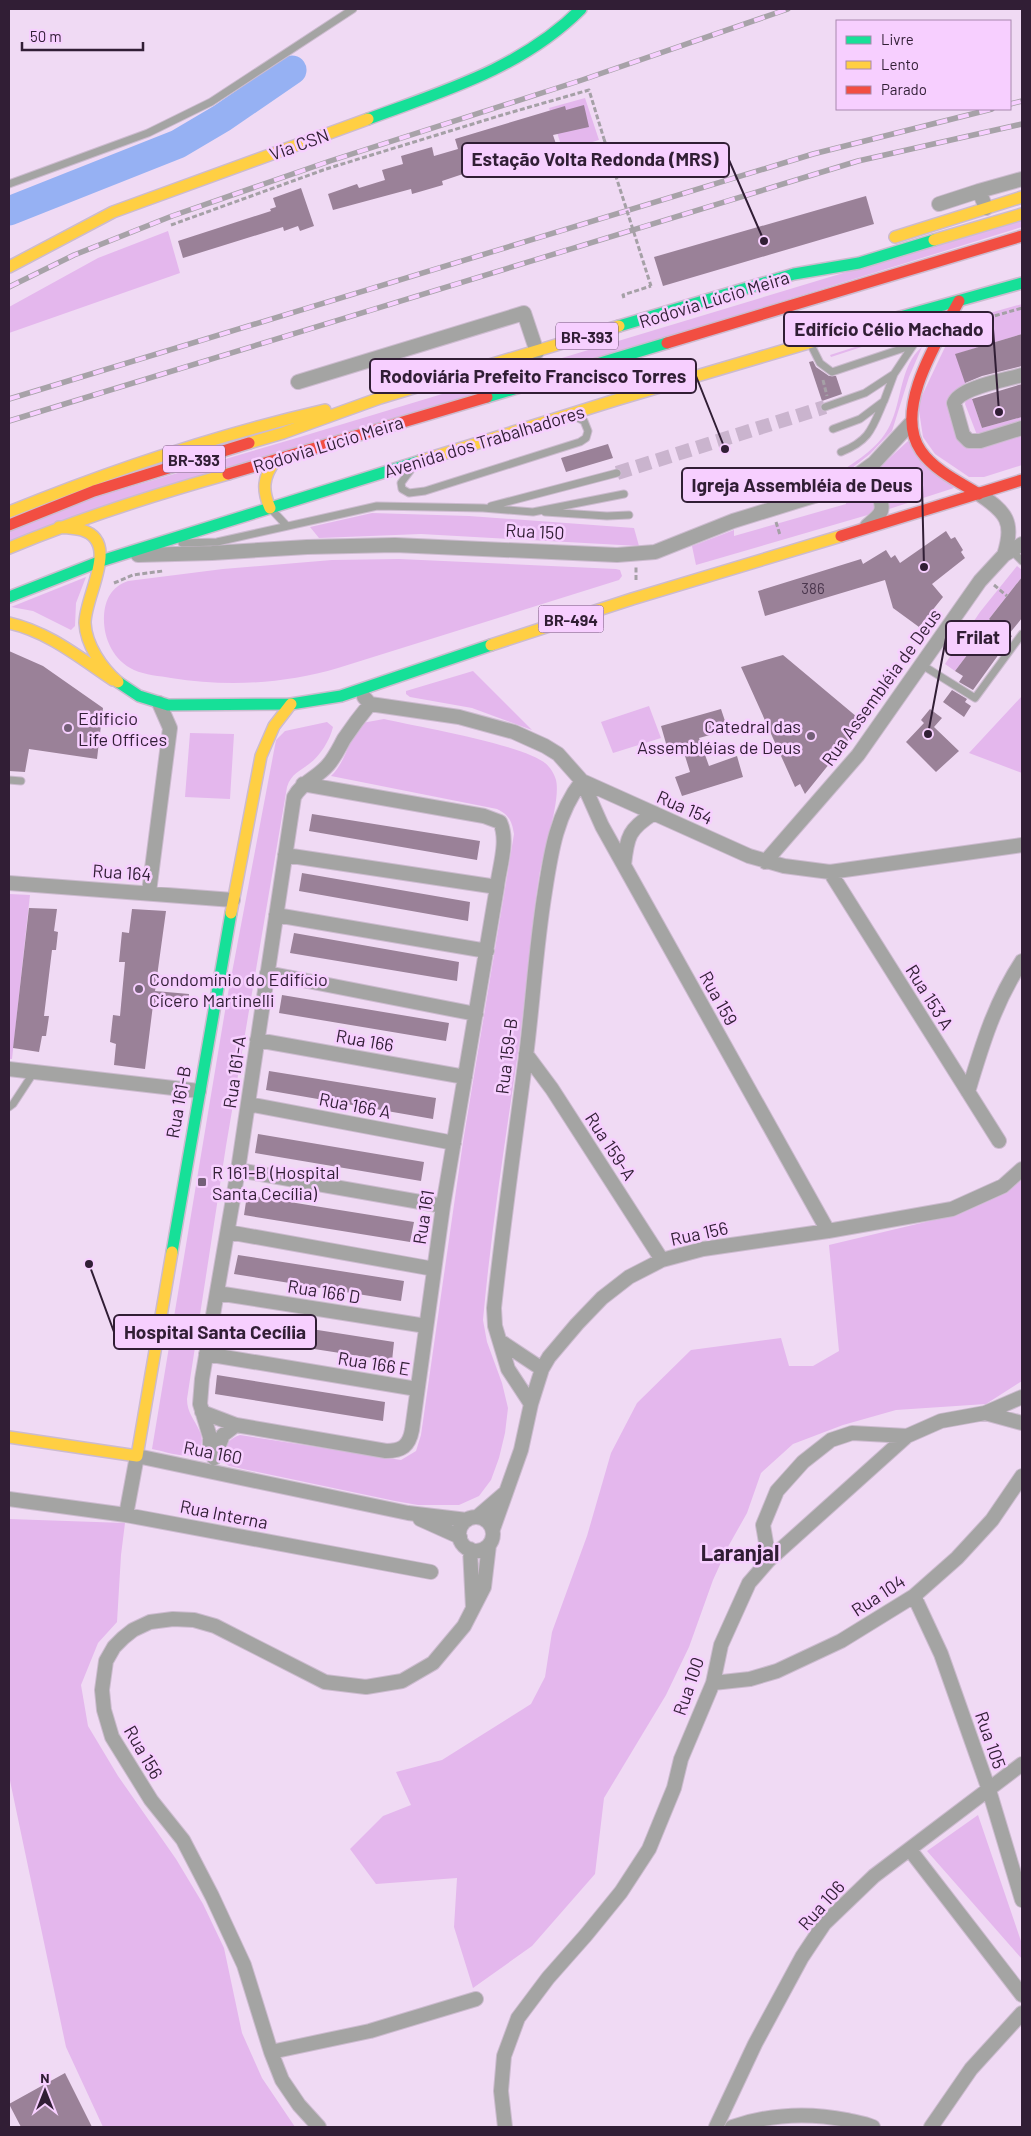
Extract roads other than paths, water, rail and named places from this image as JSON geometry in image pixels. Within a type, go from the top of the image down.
[{"type":"main road","name":"Via CSN","points":[[9,267],[113,212],[482,77],[525,55],[559,30],[581,9]]},
{"type":"main road","points":[[883,241],[1021,197]]},
{"type":"main road","name":"Rodovia Lúcio Meira","points":[[9,525],[94,491],[283,433],[380,398],[794,274],[859,263],[1022,214]]},
{"type":"main road","name":"Rodovia Lúcio Meira","points":[[9,548],[59,527],[136,500],[275,461],[1022,236]]},
{"type":"main road","points":[[794,274],[818,262],[845,253]]},
{"type":"main road","name":"Avenida dos Trabalhadores","points":[[9,597],[101,561],[270,508],[810,342],[1022,283]]},
{"type":"main road","points":[[959,300],[922,376],[910,424],[915,442],[928,458],[979,494]]},
{"type":"main road","points":[[9,512],[131,466],[218,438],[283,419],[380,398]]},
{"type":"main road","points":[[270,508],[264,492],[263,480],[275,461]]},
{"type":"main road","name":"BR-494","points":[[117,683],[159,703],[171,705],[220,706],[291,704],[318,701],[630,600],[1022,480]]},
{"type":"main road","points":[[59,527],[77,527],[91,533],[98,543],[101,561],[88,603],[85,620],[86,630],[88,640],[96,656],[117,683]]},
{"type":"main road","points":[[9,623],[21,625],[41,633],[117,683]]},
{"type":"main road","name":"Rua 161-B","points":[[136,1456],[233,900],[261,754],[274,723],[291,704]]},
{"type":"main road","name":"Rua 160","points":[[9,1437],[136,1456]]},
{"type":"street","points":[[939,204],[1022,179]]},
{"type":"street","points":[[980,191],[986,208]]},
{"type":"street","points":[[298,382],[524,313],[537,352]]},
{"type":"street","points":[[1022,375],[959,395],[954,403],[963,435],[970,441],[980,441],[1022,428]]},
{"type":"street","name":"Rua 150","points":[[122,555],[212,553],[307,546],[395,545],[617,555],[647,554],[734,521],[827,492],[859,476],[910,424]]},
{"type":"street","points":[[859,476],[870,485],[881,505],[880,513],[862,530]]},
{"type":"street","points":[[979,494],[1000,510],[1007,520],[1009,536],[1017,547]]},
{"type":"street","name":"Rua Assembléia de Deus","points":[[765,862],[858,755],[973,591],[1017,547]]},
{"type":"street","points":[[356,690],[370,704]]},
{"type":"street","points":[[149,892],[170,728],[159,703]]},
{"type":"street","name":"Rua 154","points":[[370,704],[460,718],[514,732],[558,754],[582,782],[765,862],[806,870],[830,872],[1022,845]]},
{"type":"street","name":"Rua 161-A","points":[[212,1464],[208,1426],[202,1412],[201,1391],[238,1170],[294,797],[303,784],[328,765],[370,704]]},
{"type":"street","name":"Rua 159","points":[[582,782],[602,826],[828,1231]]},
{"type":"street","name":"Rua 159-B","points":[[531,1404],[508,1369],[500,1341],[494,1308],[506,1199],[526,1054],[535,957],[552,850],[570,797],[582,782]]},
{"type":"street","name":"Rua 161","points":[[202,1412],[236,1425],[375,1450],[395,1451],[402,1449],[410,1438],[418,1389],[443,1206],[487,950],[503,836],[500,822],[484,816],[303,784]]},
{"type":"street","points":[[624,864],[628,838],[632,830],[654,814]]},
{"type":"street","points":[[285,855],[497,887]]},
{"type":"street","name":"Rua 153 A","points":[[830,872],[999,1141]]},
{"type":"street","name":"Rua 164","points":[[9,883],[149,892],[233,900]]},
{"type":"street","points":[[276,915],[487,950]]},
{"type":"street","points":[[968,1092],[994,1012],[1001,996],[1022,961]]},
{"type":"street","points":[[267,973],[476,1014]]},
{"type":"street","name":"Rua 166","points":[[257,1040],[465,1078]]},
{"type":"street","name":"Rua 159-A","points":[[526,1054],[552,1089],[662,1260]]},
{"type":"street","points":[[9,1069],[199,1091]]},
{"type":"street","name":"Rua 166 A","points":[[248,1104],[454,1143]]},
{"type":"street","name":"Rua 156","points":[[493,1529],[521,1450],[531,1404],[542,1369],[549,1357],[577,1324],[602,1298],[628,1277],[662,1260],[703,1249],[828,1231],[952,1209],[1003,1186],[1022,1169]]},
{"type":"street","points":[[238,1170],[443,1206]]},
{"type":"street","points":[[228,1232],[434,1269]]},
{"type":"street","name":"Rua 166 D","points":[[217,1293],[426,1326]]},
{"type":"street","points":[[500,1341],[542,1369]]},
{"type":"street","name":"Rua 166 E","points":[[206,1354],[418,1389]]},
{"type":"street","points":[[769,1560],[763,1525],[777,1491],[803,1462],[831,1440],[852,1433],[906,1436],[941,1421],[985,1413],[1022,1397]]},
{"type":"street","points":[[985,1413],[1022,1424]]},
{"type":"street","points":[[212,1464],[223,1435],[236,1425]]},
{"type":"street","name":"Rua 100","points":[[505,2127],[501,2091],[504,2056],[518,2018],[548,1978],[621,1892],[649,1849],[674,1788],[681,1760],[713,1683],[721,1645],[749,1583],[769,1560],[906,1436]]},
{"type":"street","name":"Rua 160","points":[[136,1456],[212,1464],[408,1513],[472,1518]]},
{"type":"street","name":"Rua 161-B","points":[[126,1514],[136,1456]]},
{"type":"street","name":"Rua 104","points":[[713,1683],[750,1679],[777,1671],[841,1641],[914,1596],[957,1558],[992,1520],[1022,1476]]},
{"type":"street","points":[[472,1518],[487,1521],[493,1529],[489,1545],[480,1550],[470,1549],[465,1546],[460,1537],[461,1528],[472,1518],[507,1491]]},
{"type":"street","name":"Rua Interna","points":[[9,1499],[126,1514],[431,1572]]},
{"type":"street","name":"Rua 160","points":[[408,1513],[460,1537]]},
{"type":"street","name":"Rua 156","points":[[319,2127],[299,2105],[282,2080],[271,2052],[244,1965],[212,1896],[183,1840],[151,1800],[112,1737],[104,1710],[102,1690],[106,1661],[114,1647],[123,1638],[133,1630],[150,1622],[173,1619],[194,1620],[215,1626],[325,1682],[366,1687],[402,1681],[433,1663],[464,1626],[484,1587],[489,1545]]},
{"type":"street","points":[[470,1549],[474,1609]]},
{"type":"street","name":"Rua 105","points":[[914,1596],[941,1654],[989,1790],[1022,1900]]},
{"type":"street","name":"Rua 106","points":[[716,2127],[755,2044],[802,1957],[824,1924],[874,1876],[1022,1764]]},
{"type":"street","points":[[910,1850],[1022,1995]]},
{"type":"street","points":[[271,2052],[370,2031],[476,1999]]},
{"type":"street","points":[[931,2127],[971,2069],[1022,2013]]},
{"type":"street","points":[[732,2127],[755,2119],[787,2115],[822,2115],[873,2127]]},
{"type":"lane","points":[[9,184],[148,133],[211,102],[353,9]]},
{"type":"lane","points":[[841,452],[856,446],[866,438],[894,374],[913,345],[959,300]]},
{"type":"lane","points":[[810,342],[820,364],[832,372],[913,345]]},
{"type":"lane","points":[[825,407],[865,393],[894,374]]},
{"type":"lane","points":[[833,429],[860,418],[884,400]]},
{"type":"lane","points":[[420,462],[401,483],[404,492],[425,491],[584,441],[588,435],[586,423],[581,418],[568,416]]},
{"type":"lane","points":[[483,508],[617,473]]},
{"type":"lane","points":[[533,512],[624,494]]},
{"type":"lane","points":[[161,542],[209,543],[377,506],[483,508],[607,516],[629,515]]},
{"type":"lane","points":[[270,508],[287,526]]},
{"type":"lane","points":[[1017,547],[1022,561]]},
{"type":"lane","points":[[922,664],[975,698],[1022,634]]},
{"type":"lane","points":[[9,780],[21,781]]},
{"type":"lane","points":[[9,1107],[13,1104],[34,1072]]},
{"type":"waterway","points":[[9,211],[178,144],[222,118],[292,70]]},
{"type":"tunnel","points":[[617,473],[825,407]]},
{"type":"railway","points":[[9,287],[74,255],[172,216],[330,161],[582,80],[788,9]]},
{"type":"railway","points":[[1011,104],[1022,101]]},
{"type":"railway","points":[[9,399],[813,154],[988,110]]},
{"type":"railway","points":[[9,421],[858,161],[1022,124]]},
{"type":"place","name":"Estação Volta Redonda (MRS)","points":[[764,241]]},
{"type":"place","name":"Edifício Célio Machado","points":[[999,412]]},
{"type":"place","name":"Rodoviária Prefeito Francisco Torres","points":[[725,449]]},
{"type":"place","name":"Igreja Assembléia de Deus","points":[[924,567]]},
{"type":"place","name":"Edificio Life Offices","points":[[68,728]]},
{"type":"place","name":"Frilat","points":[[928,734]]},
{"type":"place","name":"Catedral das Assembléias de Deus","points":[[811,736]]},
{"type":"place","name":"Condomínio do Edifício Cícero Martinelli","points":[[139,989]]},
{"type":"place","name":"R 161-B (Hospital Santa Cecília)","points":[[202,1182]]},
{"type":"place","name":"Hospital Santa Cecília","points":[[89,1264]]},
{"type":"district","name":"Laranjal","points":[[740,1552]]}]
